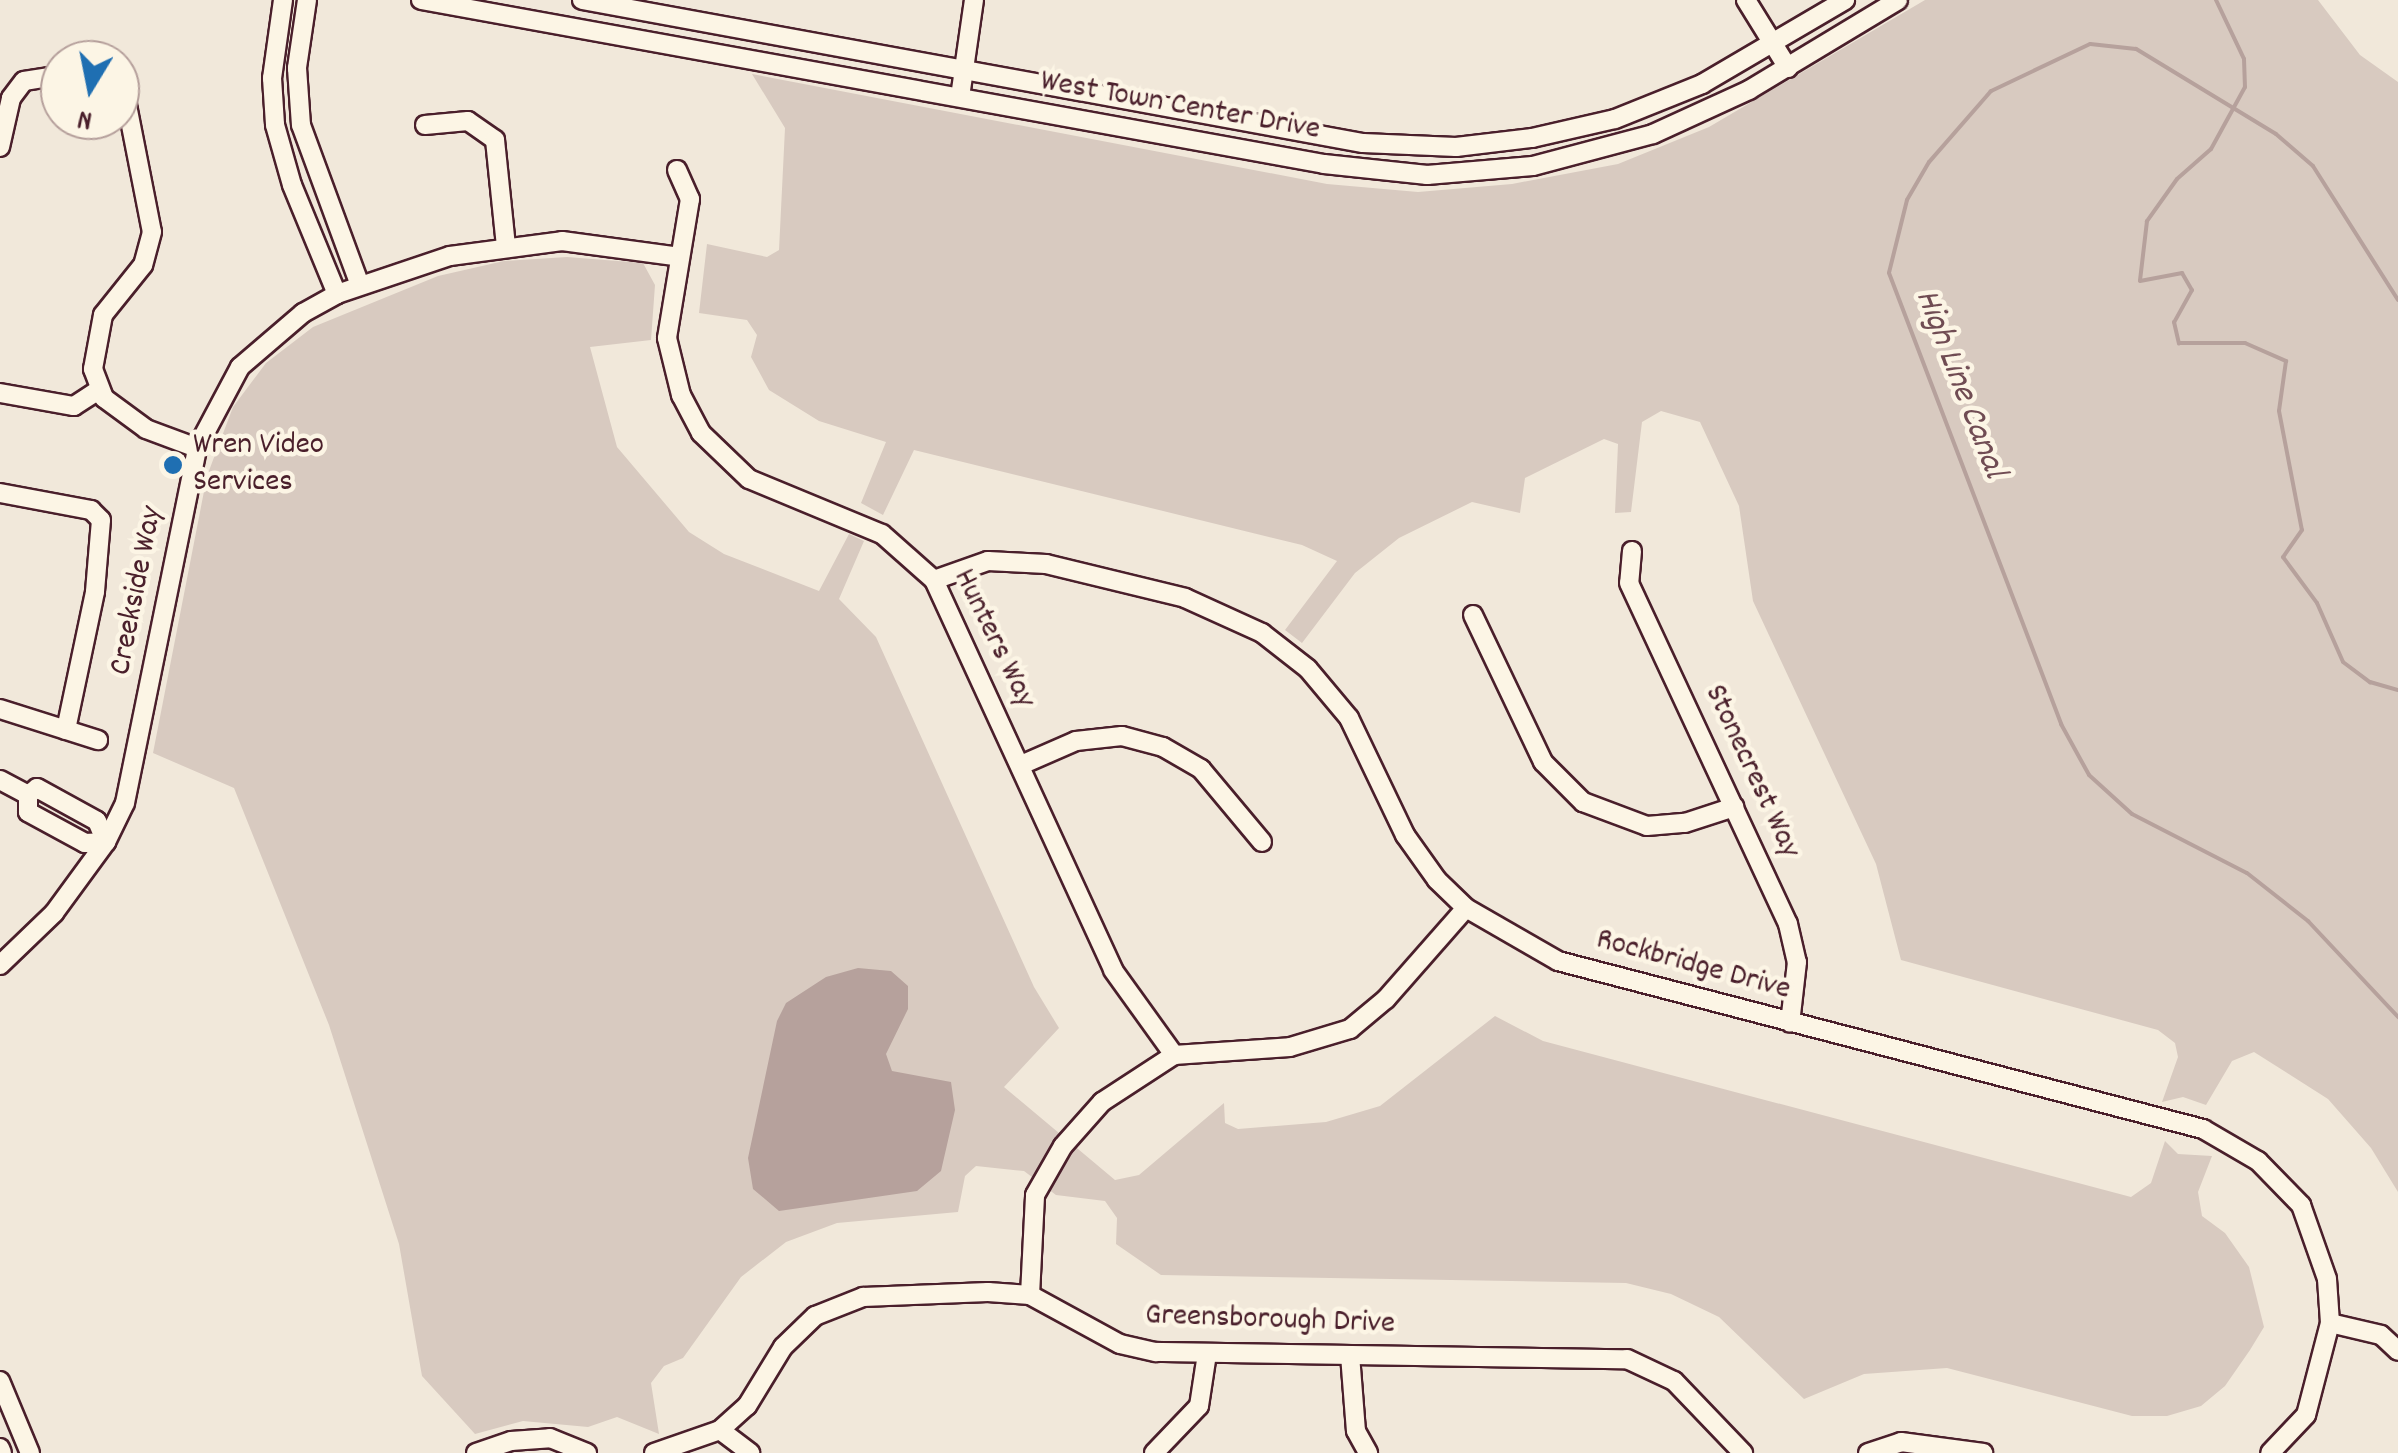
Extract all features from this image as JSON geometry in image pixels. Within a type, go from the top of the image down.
[{"type":"street","points":[[283,0],[272,78],[276,124],[292,185],[336,294]]},
{"type":"street","points":[[308,0],[297,68],[301,125],[359,283]]},
{"type":"street","name":"West Town Center Drive","points":[[421,0],[1358,169],[1454,174],[1534,166],[1624,144],[1703,113],[1788,68],[1898,0]]},
{"type":"street","name":"West Town Center Drive","points":[[582,0],[1363,142],[1456,147],[1532,138],[1614,119],[1702,84],[1845,0]]},
{"type":"street","points":[[960,97],[974,0]]},
{"type":"street","points":[[1746,0],[1788,68]]},
{"type":"street","points":[[0,146],[12,98],[24,82],[40,79]]},
{"type":"street","points":[[425,125],[468,121],[495,140],[506,246]]},
{"type":"street","points":[[134,140],[152,232],[143,264],[103,314],[95,338],[100,388],[146,429],[196,448]]},
{"type":"street","name":"Hunters Way","points":[[677,170],[690,199],[666,338],[680,396],[701,433],[749,479],[882,534],[934,580],[1114,970],[1174,1055]]},
{"type":"street","name":"Creekside Way","points":[[0,965],[54,913],[106,842],[139,750],[196,448],[240,367],[303,313],[359,283],[506,246],[562,241],[680,257]]},
{"type":"street","points":[[0,393],[74,406],[100,388]]},
{"type":"street","points":[[0,493],[91,510],[100,520],[95,592],[66,730]]},
{"type":"street","name":"Stonecrest Way","points":[[1632,551],[1630,583],[1788,924],[1797,962],[1790,1023]]},
{"type":"street","name":"Rockbridge Drive","points":[[934,580],[988,561],[1046,564],[1184,598],[1262,633],[1308,669],[1349,718],[1406,835],[1466,908],[1558,961],[2202,1130],[2258,1161],[2301,1205],[2327,1279],[2330,1323],[2306,1415],[2270,1453]]},
{"type":"street","points":[[1473,615],[1542,762],[1583,802],[1646,826],[1685,823],[1734,807]]},
{"type":"street","points":[[0,709],[98,740]]},
{"type":"street","points":[[1021,766],[1076,741],[1122,736],[1163,747],[1201,769],[1262,842]]},
{"type":"street","points":[[0,780],[28,795]]},
{"type":"street","points":[[37,788],[49,791],[97,821],[106,842],[85,843],[45,823],[28,812],[28,795],[37,788]]},
{"type":"street","points":[[1030,1295],[1035,1195],[1054,1158],[1102,1102],[1174,1055],[1290,1047],[1350,1029],[1386,999],[1466,908]]},
{"type":"street","name":"Greensborough Drive","points":[[654,1453],[720,1430],[747,1406],[783,1347],[815,1316],[863,1296],[1030,1295],[1120,1344],[1206,1354],[1627,1359],[1674,1381],[1743,1453]]},
{"type":"street","points":[[2330,1323],[2380,1335],[2398,1351]]},
{"type":"street","points":[[1154,1453],[1199,1406],[1206,1354]]},
{"type":"street","points":[[1350,1356],[1356,1431],[1368,1453]]},
{"type":"street","points":[[0,1380],[30,1453]]},
{"type":"street","points":[[720,1430],[750,1453]]},
{"type":"street","points":[[476,1453],[511,1440],[550,1438],[586,1453]]},
{"type":"street","points":[[1868,1453],[1901,1442],[1983,1453]]},
{"type":"shaded area","points":[[1925,0],[2318,0],[2360,55],[2398,82],[2398,1192],[2371,1148],[2328,1099],[2254,1052],[2232,1061],[2206,1105],[2183,1097],[2162,1102],[2178,1057],[2175,1043],[2158,1030],[1901,960],[1876,864],[1753,601],[1739,506],[1700,422],[1661,411],[1642,422],[1631,512],[1615,513],[1618,444],[1604,439],[1525,478],[1520,513],[1472,502],[1399,538],[1355,573],[1302,643],[1285,630],[1337,561],[1302,545],[914,450],[883,515],[861,503],[886,442],[819,421],[769,390],[751,357],[757,335],[747,320],[699,313],[707,244],[767,257],[779,250],[785,128],[752,74],[1327,184],[1418,192],[1512,184],[1618,164],[1709,127]]},
{"type":"shaded area","points":[[567,257],[643,263],[655,285],[651,340],[590,347],[617,447],[689,532],[724,554],[819,591],[849,534],[864,541],[839,599],[876,637],[1034,987],[1059,1028],[1004,1087],[1115,1180],[1139,1175],[1224,1103],[1225,1123],[1238,1129],[1326,1122],[1380,1106],[1495,1016],[1543,1041],[2131,1197],[2151,1183],[2165,1141],[2178,1154],[2212,1156],[2198,1192],[2202,1216],[2225,1233],[2249,1267],[2264,1327],[2250,1350],[2225,1386],[2201,1406],[2167,1416],[2132,1416],[1947,1368],[1864,1374],[1804,1399],[1719,1317],[1671,1294],[1626,1283],[1161,1275],[1116,1244],[1117,1218],[1105,1201],[1056,1195],[1024,1171],[976,1166],[965,1176],[958,1212],[837,1223],[786,1242],[741,1277],[683,1358],[664,1366],[651,1383],[659,1434],[617,1417],[588,1427],[523,1421],[475,1434],[422,1376],[399,1244],[329,1025],[234,788],[153,753],[207,476],[233,407],[266,363],[313,327],[438,276],[504,261]]},
{"type":"shaded area","points":[[858,968],[891,971],[908,986],[908,1009],[886,1054],[892,1071],[951,1082],[955,1110],[941,1171],[917,1191],[779,1211],[753,1189],[748,1158],[777,1021],[786,1003],[826,977]]},
{"type":"waterway","points":[[2216,0],[2244,59],[2245,87],[2211,149],[2177,179],[2147,221],[2140,281],[2182,273],[2192,290],[2174,322],[2179,343],[2245,343],[2286,361],[2279,411],[2302,530],[2283,557],[2317,603],[2343,662],[2370,682],[2398,690]]},
{"type":"waterway","name":"High Line Canal","points":[[2398,300],[2313,166],[2276,134],[2136,49],[2090,44],[1991,91],[1929,162],[1907,200],[1889,273],[2061,724],[2089,775],[2132,814],[2247,873],[2308,921],[2398,1017]]},
{"type":"place","name":"Wren Video Services","points":[[173,465]]}]
